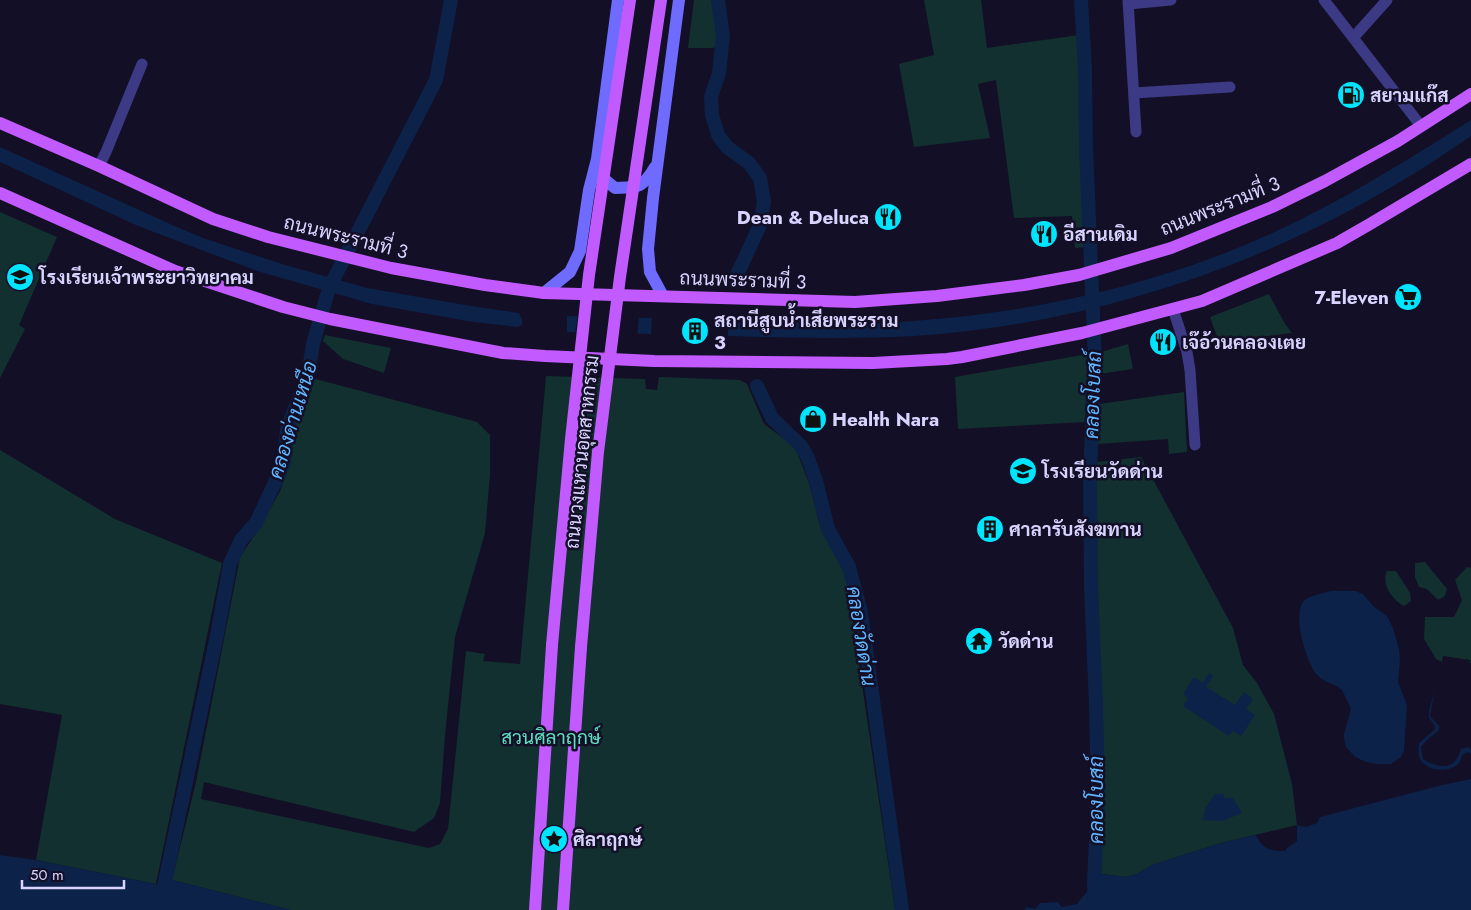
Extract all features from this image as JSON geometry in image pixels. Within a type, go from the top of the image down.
[{"type":"main road","points":[[544,293],[570,272],[580,251],[589,190],[596,159],[618,0]]},
{"type":"main road","name":"ถนนวงแหวนอุตสาหกรรม","points":[[534,910],[552,645],[572,429],[590,275],[630,0]]},
{"type":"main road","name":"ถนนวงแหวนอุตสาหกรรม","points":[[563,910],[581,647],[598,452],[620,277],[661,0]]},
{"type":"main road","points":[[663,296],[650,272],[648,249],[679,0]]},
{"type":"main road","name":"ถนนพระรามที่ 3","points":[[0,123],[213,219],[268,237],[391,268],[475,284],[544,293],[855,302],[981,292],[1024,285],[1107,268],[1171,248],[1272,207],[1325,181],[1421,126],[1471,94]]},
{"type":"main road","points":[[596,159],[603,178],[615,188],[635,188],[647,181],[658,163]]},
{"type":"main road","points":[[0,193],[175,271],[284,307],[330,319],[503,353],[654,361],[873,363],[947,359],[1082,333],[1202,301],[1336,242],[1471,164]]},
{"type":"street","points":[[1136,132],[1128,2],[1170,0]]},
{"type":"street","points":[[1324,0],[1421,126]]},
{"type":"street","points":[[1353,38],[1387,0]]},
{"type":"street","points":[[99,166],[142,64]]},
{"type":"street","points":[[1134,93],[1230,87]]},
{"type":"street","points":[[1173,309],[1187,352],[1190,370],[1195,444]]},
{"type":"green space","points":[[694,0],[719,0],[718,45],[713,48],[688,48]]},
{"type":"green space","points":[[924,0],[981,0],[987,48],[1079,35],[1084,247],[1075,248],[1072,216],[1014,218],[996,80],[978,84],[990,138],[914,147],[899,64],[934,55]]},
{"type":"green space","name":"โรงเรียนเจ้าพระยาวิทยาคม","points":[[0,212],[57,237],[19,325],[25,329],[0,378]]},
{"type":"green space","points":[[1269,294],[1292,333],[1219,342],[1210,317]]},
{"type":"green space","points":[[325,335],[391,348],[384,373],[343,359],[323,341]]},
{"type":"green space","points":[[1128,344],[1133,369],[1100,374],[1101,352]]},
{"type":"green space","points":[[1088,354],[1085,422],[958,429],[955,377]]},
{"type":"green space","name":"สวนศิลาฤกษ์","points":[[546,376],[645,379],[646,389],[657,390],[659,377],[740,380],[747,384],[764,424],[795,447],[809,483],[820,526],[845,568],[895,910],[291,910],[172,880],[196,782],[240,557],[263,522],[280,491],[288,468],[291,431],[312,378],[477,422],[490,435],[490,475],[485,533],[455,637],[440,803],[434,818],[414,832],[204,782],[201,799],[429,848],[440,844],[448,829],[466,651],[485,654],[483,661],[520,664]]},
{"type":"green space","points":[[1184,392],[1187,452],[1169,454],[1168,439],[1098,444],[1099,404]]},
{"type":"green space","points":[[0,450],[115,519],[222,563],[156,884],[36,860],[62,715],[0,704]]},
{"type":"green space","points":[[1141,457],[1233,628],[1243,665],[1257,683],[1274,714],[1292,784],[1297,825],[1221,843],[1152,865],[1137,874],[1126,877],[1101,874],[1104,796],[1095,581],[1097,462]]},
{"type":"green space","points":[[1425,562],[1447,589],[1445,596],[1438,600],[1427,589],[1419,587],[1415,577],[1415,563]]},
{"type":"green space","points":[[1467,567],[1471,568],[1471,663],[1470,660],[1443,656],[1442,662],[1436,659],[1424,639],[1425,617],[1454,617],[1462,600],[1455,580]]},
{"type":"green space","points":[[1387,571],[1396,571],[1410,593],[1411,601],[1404,606],[1395,600],[1389,591],[1385,581]]},
{"type":"water","points":[[1471,120],[1471,136],[1405,179],[1342,214],[1288,241],[1233,264],[1176,285],[1118,302],[1060,316],[1000,327],[941,334],[861,338],[728,336],[728,321],[867,323],[958,317],[1049,303],[1139,282],[1226,252],[1294,223],[1372,181]]},
{"type":"water","points":[[0,147],[203,238],[282,264],[367,288],[519,313],[522,325],[518,327],[473,322],[372,304],[257,271],[138,226],[0,162]]},
{"type":"water","points":[[567,316],[652,318],[651,334],[567,332]]},
{"type":"water","points":[[1332,591],[1355,591],[1363,594],[1373,606],[1387,616],[1393,628],[1399,649],[1398,682],[1407,705],[1404,751],[1401,757],[1391,764],[1366,762],[1355,757],[1346,747],[1344,734],[1351,709],[1342,690],[1318,676],[1309,662],[1300,629],[1300,609],[1303,602],[1309,598]]},
{"type":"water","points":[[1209,673],[1213,676],[1206,687],[1235,705],[1244,692],[1253,699],[1246,709],[1255,715],[1241,736],[1233,731],[1229,736],[1183,706],[1188,698],[1183,694],[1194,677],[1203,683]]},
{"type":"water","points":[[1435,689],[1430,716],[1439,726],[1439,730],[1421,747],[1423,759],[1430,763],[1445,766],[1455,761],[1461,749],[1469,747],[1471,750],[1471,754],[1468,752],[1462,755],[1458,764],[1453,768],[1441,770],[1425,765],[1421,761],[1419,754],[1419,743],[1435,729],[1429,718],[1429,711]]},
{"type":"water","points":[[1471,779],[1471,910],[1024,910],[1026,907],[1035,909],[1040,903],[1057,902],[1062,907],[1077,904],[1101,874],[1126,877],[1137,874],[1152,865],[1221,843],[1255,835],[1267,848],[1285,851],[1297,841],[1297,825],[1306,827],[1317,823],[1320,817]]},
{"type":"water","points":[[1215,794],[1223,794],[1225,798],[1233,798],[1242,813],[1222,821],[1203,820],[1206,807]]},
{"type":"water","points":[[0,855],[36,860],[156,884],[172,880],[291,910],[0,910]]},
{"type":"pier","points":[[578,314],[639,315],[637,336],[575,334]]},
{"type":"waterway","name":"คลองด่านเหนือ","points":[[159,910],[217,635],[230,564],[241,540],[256,523],[284,463],[287,429],[308,375],[313,344],[329,288],[436,80],[451,0]]},
{"type":"waterway","name":"คลองวัดด่าน","points":[[718,0],[723,36],[719,73],[711,97],[712,115],[718,135],[727,147],[749,163],[760,178],[764,201],[760,225],[735,279]]},
{"type":"waterway","name":"คลองโบสถ์","points":[[1081,0],[1095,360],[1090,473],[1091,587],[1098,796],[1094,882],[1095,910]]},
{"type":"waterway","name":"คลองวัดด่าน","points":[[757,386],[772,418],[801,446],[808,458],[828,529],[849,567],[861,612],[902,910]]},
{"type":"place","name":"สยามแก๊ส","points":[[1351,95]]},
{"type":"place","name":"Dean & Deluca","points":[[888,217]]},
{"type":"place","name":"อีสานเดิม","points":[[1044,234]]},
{"type":"place","name":"โรงเรียนเจ้าพระยาวิทยาคม","points":[[20,277]]},
{"type":"place","name":"7-Eleven","points":[[1408,297]]},
{"type":"place","name":"สถานีสูบน้ำเสียพระราม 3","points":[[695,331]]},
{"type":"place","name":"เจ๊อ้วนคลองเตย","points":[[1163,342]]},
{"type":"place","name":"Health Nara","points":[[813,419]]},
{"type":"place","name":"โรงเรียนวัดด่าน","points":[[1023,471]]},
{"type":"place","name":"ศาลารับสังฆทาน","points":[[990,529]]},
{"type":"place","name":"วัดด่าน","points":[[979,641]]},
{"type":"place","name":"ศิลาฤกษ์","points":[[554,839]]}]
